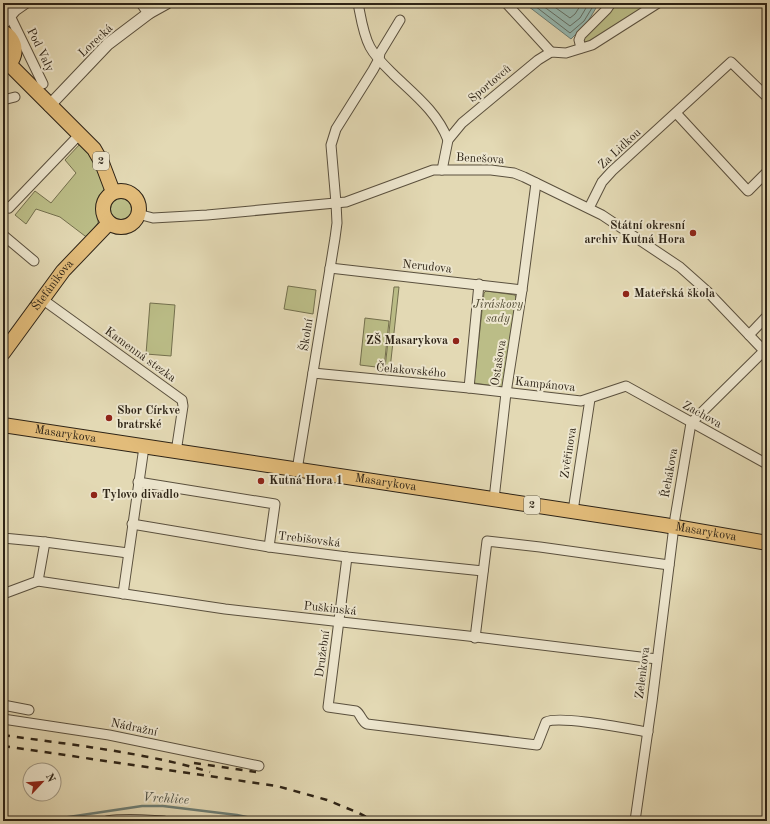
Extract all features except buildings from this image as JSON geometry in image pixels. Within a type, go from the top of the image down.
[{"type":"main road","name":"2","points":[[3,32],[11,38],[15,49],[12,60],[6,66],[97,154],[113,192]]},
{"type":"main road","points":[[124,191],[132,194],[138,204],[138,214],[136,219],[128,225],[118,226],[109,223],[104,215],[103,206],[107,197],[113,192],[124,191]]},
{"type":"main road","name":"Štefánikova","points":[[3,353],[63,271],[109,223]]},
{"type":"main road","name":"Masarykova","points":[[3,426],[573,511],[767,543]]},
{"type":"street","points":[[6,20],[15,10],[26,3]]},
{"type":"street","points":[[142,3],[149,13]]},
{"type":"street","name":"Lorecká","points":[[49,106],[108,44],[149,13],[167,3]]},
{"type":"street","points":[[358,3],[367,40],[379,59],[434,114],[443,127],[448,140]]},
{"type":"street","points":[[506,3],[551,52],[562,54],[592,45],[658,3]]},
{"type":"street","points":[[581,48],[579,40],[581,35],[611,3]]},
{"type":"street","name":"Pod Valy","points":[[3,7],[6,20],[43,84]]},
{"type":"street","name":"Školní","points":[[297,470],[337,223],[331,145],[336,129],[373,70],[382,49],[400,20]]},
{"type":"street","name":"Sportovců","points":[[442,170],[448,140],[462,123],[533,64],[551,52]]},
{"type":"street","name":"Za Lidkou","points":[[588,208],[602,182],[609,174],[731,62],[767,97]]},
{"type":"street","points":[[3,100],[15,97]]},
{"type":"street","points":[[676,113],[751,194],[767,172]]},
{"type":"street","points":[[3,204],[9,208],[79,135]]},
{"type":"street","name":"Benešova","points":[[138,214],[153,218],[207,215],[346,202],[425,173],[442,170],[491,170],[514,173],[588,208],[620,226],[686,271],[707,291],[765,353]]},
{"type":"street","name":"Ostašova","points":[[494,499],[506,393],[522,290],[536,183]]},
{"type":"street","points":[[3,235],[34,262]]},
{"type":"street","name":"Nerudova","points":[[330,268],[522,290]]},
{"type":"street","points":[[469,388],[480,284]]},
{"type":"street","name":"Kamenná stezka","points":[[42,299],[182,400],[183,406],[176,452]]},
{"type":"street","points":[[749,335],[767,316]]},
{"type":"street","points":[[691,423],[765,353]]},
{"type":"street","name":"Čelakovského","points":[[313,373],[506,393]]},
{"type":"street","name":"Kampánova","points":[[506,393],[581,401],[626,386]]},
{"type":"street","name":"Zachova","points":[[626,386],[767,464]]},
{"type":"street","name":"Zvěřinova","points":[[573,511],[590,399]]},
{"type":"street","name":"Řehákova","points":[[674,527],[691,423]]},
{"type":"street","points":[[123,594],[144,447]]},
{"type":"street","points":[[138,482],[275,504],[269,546]]},
{"type":"street","name":"Trebišovská","points":[[132,524],[269,546],[483,571]]},
{"type":"street","name":"Zelenkova","points":[[635,821],[674,527]]},
{"type":"street","points":[[3,538],[128,553]]},
{"type":"street","points":[[3,594],[38,580],[45,542]]},
{"type":"street","points":[[475,638],[487,542],[547,548],[669,565]]},
{"type":"street","name":"Družební","points":[[346,556],[328,707],[356,711],[361,719],[367,724],[537,744],[546,722],[549,721],[567,720],[648,732]]},
{"type":"street","name":"Puškinská","points":[[38,580],[224,609],[657,659]]},
{"type":"street","points":[[3,705],[29,710]]},
{"type":"street","name":"Nádražní","points":[[3,719],[109,735],[260,766]]},
{"type":"street","points":[[107,821],[143,819],[164,821]]},
{"type":"green space","points":[[617,3],[644,3],[647,7],[589,42],[584,42],[583,40]]},
{"type":"green space","points":[[80,144],[89,149],[105,187],[98,205],[98,223],[87,237],[60,217],[36,209],[26,224],[15,215],[35,191],[51,203],[76,173],[65,160]]},
{"type":"green space","points":[[121,196],[129,200],[133,208],[129,216],[121,220],[113,216],[109,208],[113,200]]},
{"type":"green space","points":[[288,286],[316,290],[313,314],[284,309]]},
{"type":"green space","points":[[394,287],[399,287],[390,369],[385,368]]},
{"type":"green space","name":"Jiráskovy sady","points":[[486,291],[515,295],[517,300],[502,387],[474,383],[484,293]]},
{"type":"green space","points":[[150,303],[175,305],[171,356],[146,354]]},
{"type":"green space","points":[[365,318],[389,321],[384,368],[360,365]]},
{"type":"water","points":[[524,3],[599,3],[587,23],[571,39]]},
{"type":"waterway","name":"Vrchlice","points":[[42,821],[142,806],[163,806],[237,815],[265,821]]},
{"type":"railway","points":[[3,735],[133,754],[210,772]]},
{"type":"railway","points":[[3,746],[277,786],[327,800],[374,821]]},
{"type":"railway","points":[[194,763],[256,772]]},
{"type":"place","name":"Státní okresní archiv Kutná Hora","points":[[693,233]]},
{"type":"place","name":"Mateřská škola","points":[[626,294]]},
{"type":"place","name":"ZŠ Masarykova","points":[[456,341]]},
{"type":"place","name":"Sbor Církve bratrské","points":[[109,418]]},
{"type":"place","name":"Kutná Hora 1","points":[[261,481]]},
{"type":"place","name":"Tylovo divadlo","points":[[94,495]]}]
